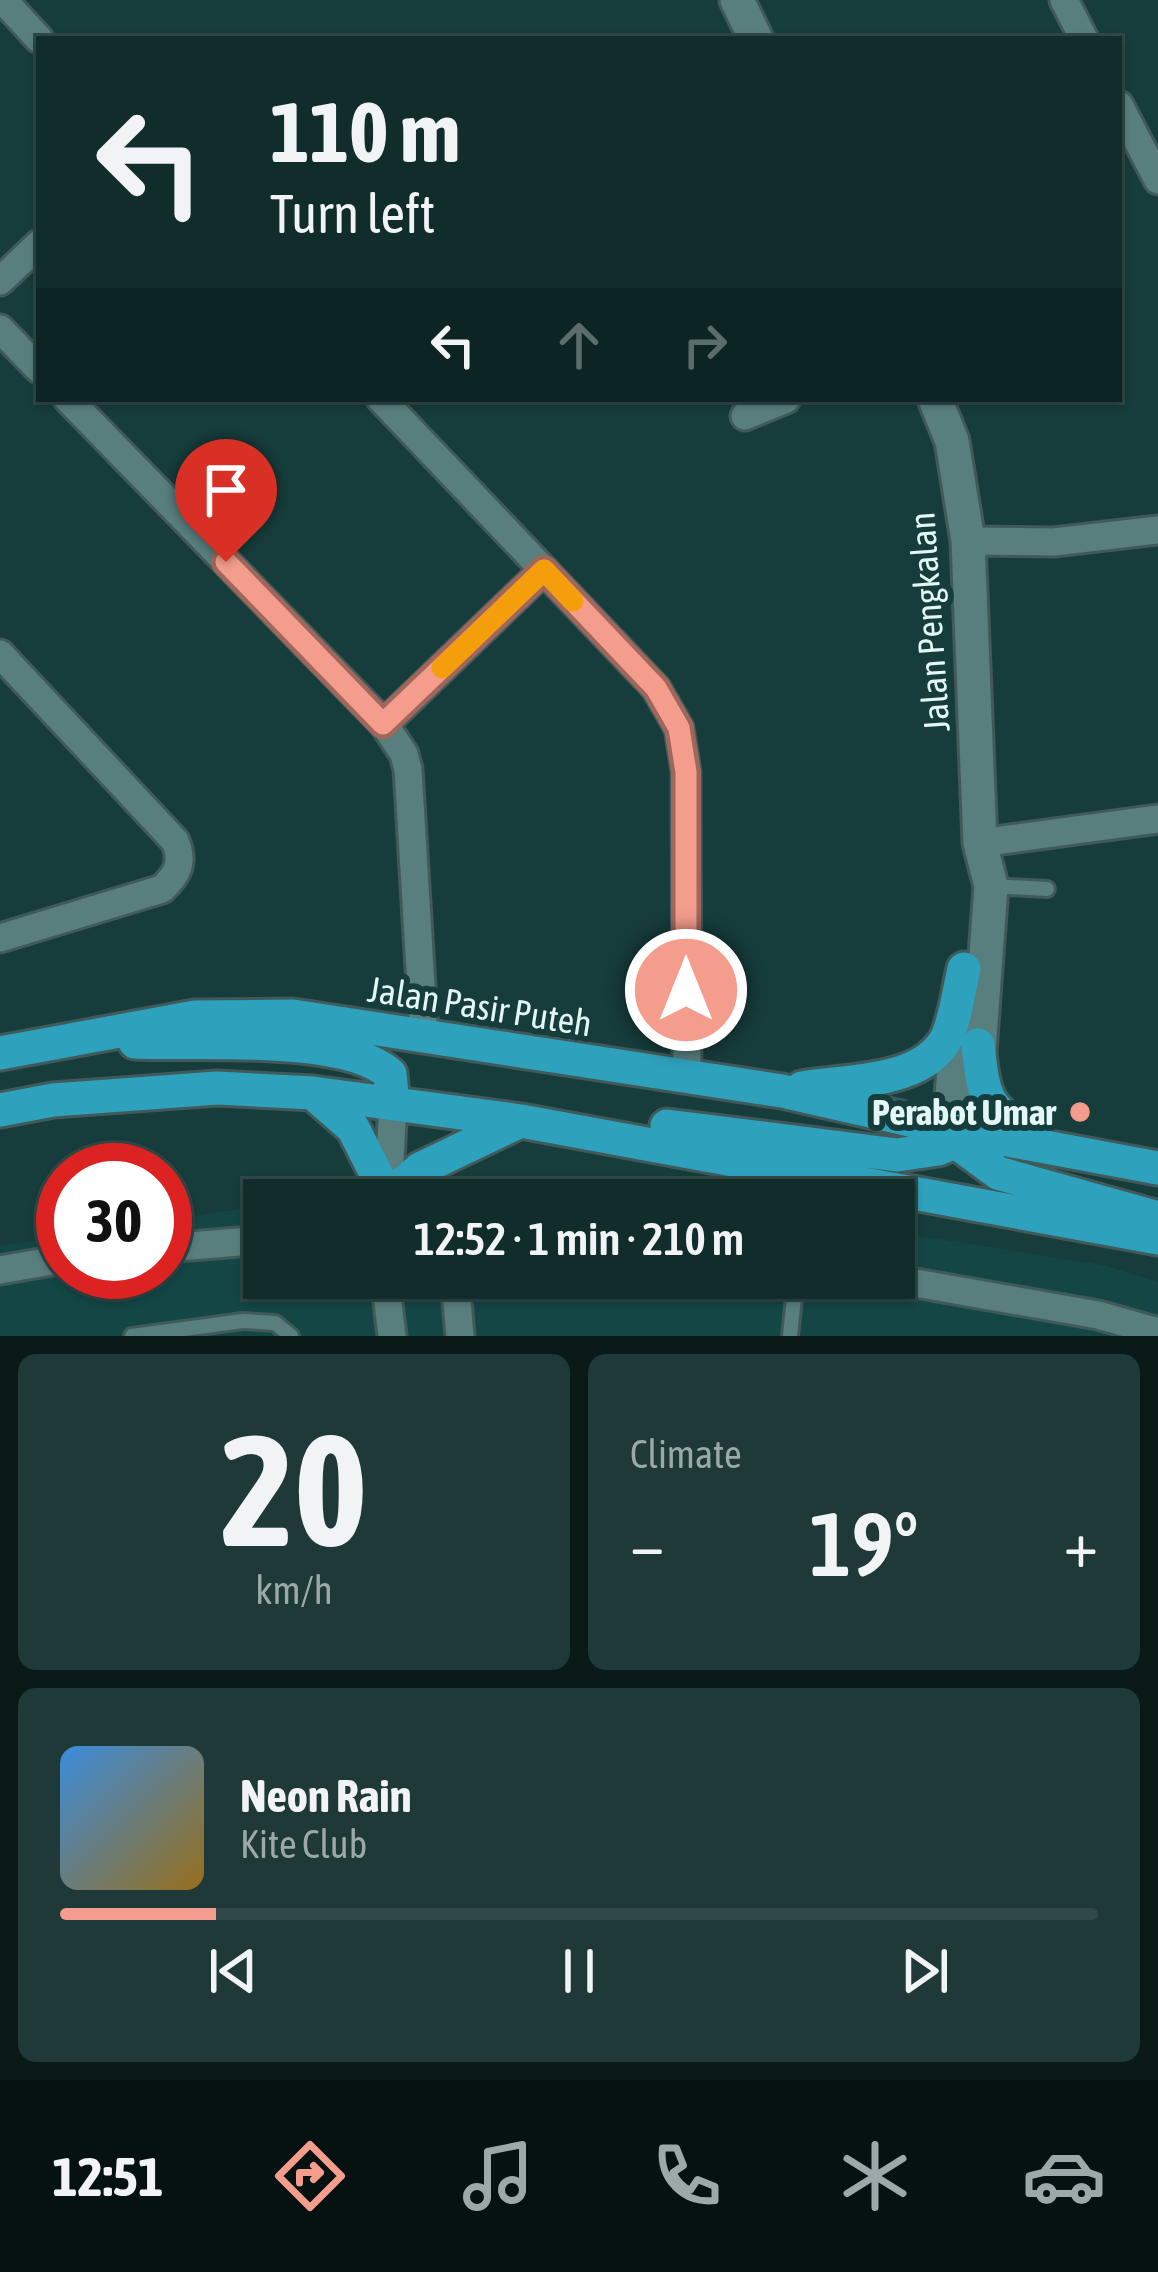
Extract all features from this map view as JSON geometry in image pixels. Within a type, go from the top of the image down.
[{"type":"main road","points":[[782,1091],[904,1071],[930,1061],[948,1034],[964,969]]},
{"type":"main road","name":"Jalan Pasir Puteh","points":[[0,1052],[195,1017],[293,1016],[782,1091],[960,1135],[1158,1168]]},
{"type":"main road","points":[[81,1040],[342,1051],[378,1063],[390,1074],[394,1100]]},
{"type":"main road","points":[[978,1045],[986,1100],[996,1114],[1063,1151]]},
{"type":"main road","points":[[0,1110],[53,1100],[217,1088],[394,1100],[897,1155],[960,1135],[998,1173],[1158,1218]]},
{"type":"main road","points":[[313,1093],[352,1128],[378,1179]]},
{"type":"main road","points":[[394,1100],[1158,1238]]},
{"type":"main road","points":[[408,1179],[419,1169],[520,1121]]},
{"type":"street","points":[[3,0],[36,36]]},
{"type":"street","points":[[737,0],[755,36]]},
{"type":"street","points":[[1064,0],[1082,36]]},
{"type":"street","points":[[1122,111],[1158,180]]},
{"type":"street","points":[[0,281],[36,247]]},
{"type":"street","points":[[0,328],[36,366]]},
{"type":"street","points":[[71,402],[383,724],[404,754],[409,769],[424,1036]]},
{"type":"street","points":[[384,402],[656,688],[679,728],[686,772],[687,1078]]},
{"type":"street","points":[[746,416],[780,402]]},
{"type":"street","name":"Jalan Pengkalan","points":[[935,402],[952,441],[968,541],[980,843],[992,886],[978,1045],[960,1135]]},
{"type":"street","points":[[968,541],[1054,542],[1158,530]]},
{"type":"street","points":[[383,724],[544,570]]},
{"type":"street","points":[[0,654],[175,841],[181,854],[176,876],[162,889],[0,938]]},
{"type":"street","points":[[980,843],[1158,819]]},
{"type":"street","name":"Jalan Pengkalan","points":[[960,1135],[970,869],[980,843]]},
{"type":"street","points":[[389,1179],[394,1100]]},
{"type":"street","points":[[192,1246],[243,1242]]},
{"type":"street","points":[[0,1270],[36,1264]]},
{"type":"street","points":[[915,1284],[1095,1325],[1158,1332]]},
{"type":"street","points":[[388,1299],[392,1336]]},
{"type":"street","points":[[456,1299],[460,1336]]},
{"type":"lane","points":[[992,886],[1047,889]]},
{"type":"lane","points":[[790,1336],[794,1299]]},
{"type":"lane","points":[[132,1336],[243,1321],[275,1323],[291,1336]]},
{"type":"lane","points":[[260,1336],[275,1323]]},
{"type":"shaded area","points":[[243,1208],[243,1299],[915,1299],[915,1235],[1104,1265],[1158,1282],[1158,1336],[0,1336],[0,1246],[36,1240],[36,1299],[192,1299],[192,1217]]},
{"type":"slow traffic","points":[[442,668],[544,570],[573,601]]},
{"type":"place","name":"Perabot Umar","points":[[1080,1112]]},
{"type":"route","points":[[226,562],[383,724],[544,570],[656,688],[679,728],[686,772],[686,990]]}]
